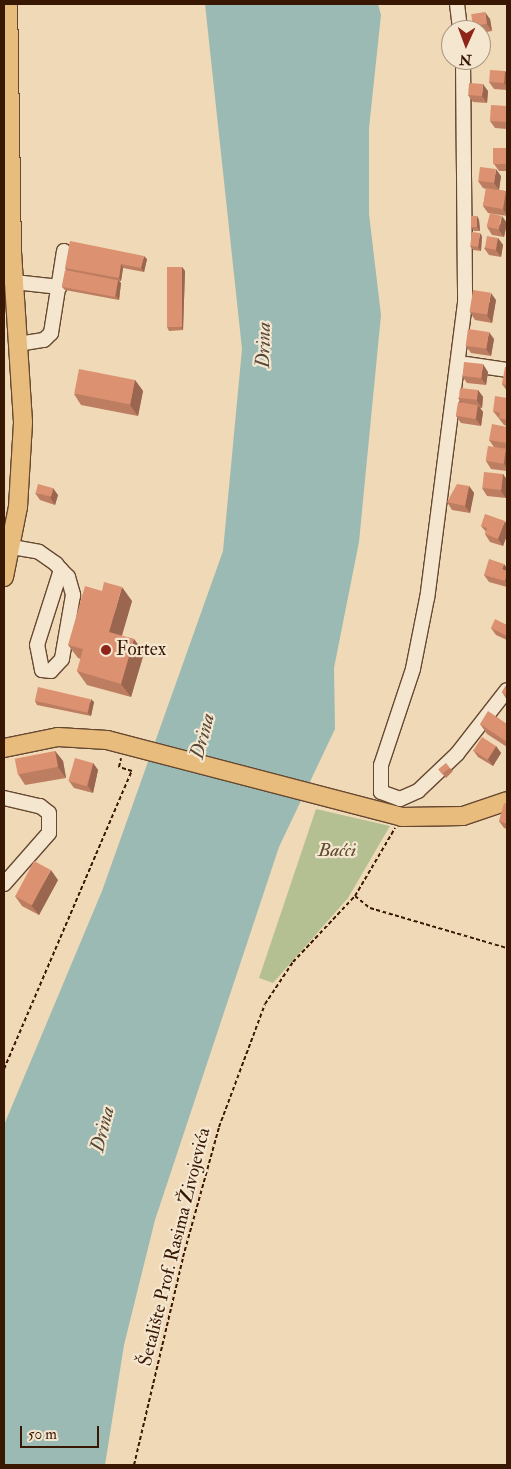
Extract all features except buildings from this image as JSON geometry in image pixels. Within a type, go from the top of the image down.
[{"type":"main road","points":[[4,577],[12,547],[23,422],[14,282],[8,4]]},
{"type":"main road","points":[[4,748],[58,737],[130,745],[381,803],[402,818],[463,816],[507,802]]},
{"type":"street","points":[[457,4],[459,20]]},
{"type":"street","points":[[463,70],[467,211],[458,363],[427,598],[413,669],[381,765],[381,803],[400,799],[418,791],[457,754],[507,690]]},
{"type":"street","points":[[18,344],[44,340],[50,333],[60,287],[64,252]]},
{"type":"street","points":[[14,282],[60,287]]},
{"type":"street","points":[[458,363],[507,370]]},
{"type":"street","points":[[12,547],[39,552],[61,570],[73,595],[73,611],[62,659],[50,671],[42,670],[37,645],[61,570]]},
{"type":"street","points":[[4,798],[40,806],[49,814],[49,833],[4,884]]},
{"type":"path","points":[[4,1070],[132,771],[119,767],[130,745]]},
{"type":"path","name":"Šetalište Prof. Rasima Živojevića","points":[[134,1465],[183,1257],[217,1136],[265,1004],[293,962],[355,896],[402,818]]},
{"type":"path","points":[[355,896],[370,908],[507,948]]},
{"type":"green space","name":"Baćci","points":[[316,809],[390,826],[348,898],[273,983],[259,978]]},
{"type":"water","name":"Drina","points":[[205,4],[378,4],[381,15],[369,128],[369,214],[381,315],[359,542],[334,668],[335,729],[279,847],[155,1220],[124,1345],[105,1465],[4,1465],[4,1125],[102,891],[223,551],[242,349]]},
{"type":"place","name":"Fortex","points":[[106,650]]}]
